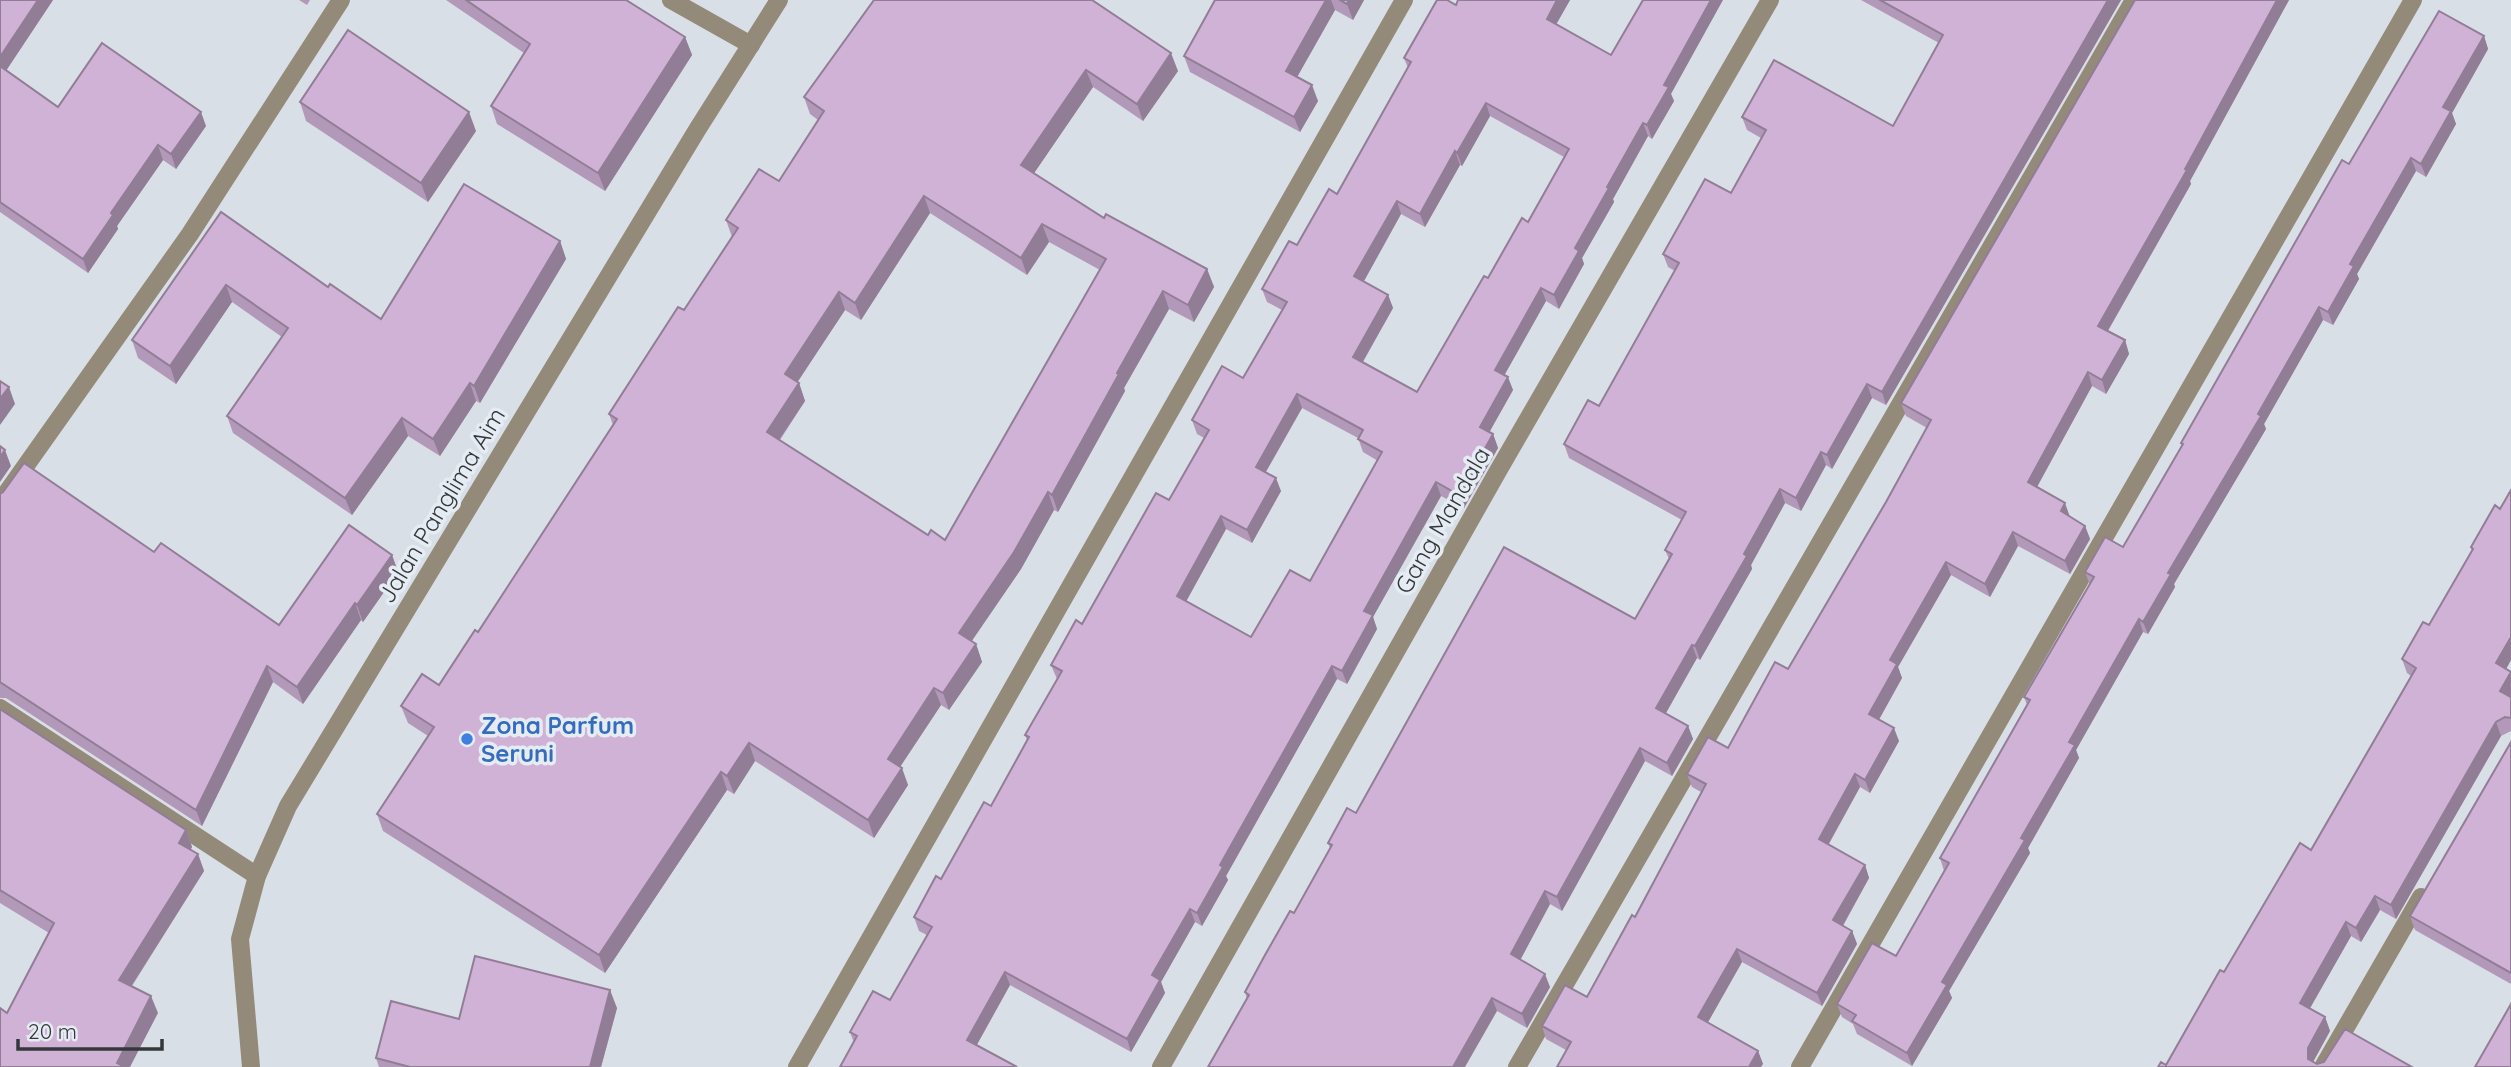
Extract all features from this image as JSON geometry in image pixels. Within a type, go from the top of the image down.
[{"type":"street","points":[[0,502],[190,234],[341,0]]},
{"type":"street","points":[[671,0],[751,45]]},
{"type":"street","name":"Jalan Panglima Aim","points":[[251,1067],[240,939],[257,876],[288,806],[779,0]]},
{"type":"street","points":[[797,1067],[1404,0]]},
{"type":"street","name":"Gang Mandala","points":[[1161,1067],[1498,471],[1770,0]]},
{"type":"street","points":[[1517,1067],[2134,0]]},
{"type":"street","points":[[1800,1067],[2413,0]]},
{"type":"street","points":[[0,708],[257,876]]},
{"type":"street","points":[[2323,1067],[2428,887]]},
{"type":"building","points":[[0,0],[38,0],[0,57]]},
{"type":"building","points":[[466,0],[626,0],[685,37],[598,173],[491,106],[530,44]]},
{"type":"building","points":[[874,0],[1092,0],[1171,53],[1137,104],[1086,70],[1021,165],[1104,218],[1106,214],[1207,269],[1188,305],[1163,291],[1052,495],[1048,492],[1014,552],[959,633],[976,644],[943,693],[934,688],[888,759],[902,768],[868,820],[749,743],[727,776],[721,772],[599,955],[377,814],[434,727],[401,706],[422,674],[439,685],[475,630],[478,632],[617,419],[609,414],[678,307],[684,310],[738,228],[726,220],[759,169],[779,181],[824,111],[804,97]],"holes":[[[924,196],[1021,258],[1042,224],[1106,259],[945,540],[931,530],[928,535],[767,432],[799,383],[785,374],[839,292],[855,303]]]},
{"type":"building","points":[[1215,0],[1326,0],[1286,71],[1312,85],[1294,117],[1184,56]]},
{"type":"building","points":[[1437,0],[1447,0],[1456,5],[1458,0],[1557,0],[1547,19],[1611,55],[1643,0],[1711,0],[1664,85],[1669,87],[1647,125],[1643,123],[1607,187],[1609,188],[1575,248],[1579,251],[1554,295],[1541,288],[1495,370],[1508,377],[1480,427],[1493,434],[1459,495],[1436,482],[1364,611],[1373,615],[1342,671],[1332,666],[1220,865],[1223,867],[1197,913],[1190,909],[1152,975],[1160,980],[1127,1039],[1005,972],[967,1040],[1017,1067],[840,1067],[857,1036],[850,1032],[873,991],[890,1000],[932,927],[914,917],[936,876],[941,879],[984,802],[991,806],[1029,737],[1025,735],[1062,671],[1051,665],[1076,620],[1082,624],[1156,493],[1169,500],[1209,430],[1192,420],[1222,366],[1243,378],[1287,302],[1262,289],[1289,241],[1297,245],[1329,189],[1337,194],[1411,62],[1404,58]],"holes":[[[1486,103],[1569,149],[1528,222],[1522,218],[1488,278],[1484,276],[1417,392],[1353,357],[1388,295],[1354,276],[1397,201],[1420,214],[1455,151],[1457,153]],[[1297,394],[1363,430],[1358,439],[1382,452],[1310,581],[1290,570],[1251,637],[1177,596],[1221,516],[1247,530],[1276,478],[1256,467]]]},
{"type":"building","points":[[1880,0],[2108,0],[1882,392],[1867,384],[1827,455],[1821,452],[1796,498],[1780,489],[1744,554],[1747,556],[1656,708],[1688,726],[1667,763],[1640,748],[1557,897],[1545,891],[1511,954],[1545,974],[1522,1014],[1492,998],[1453,1067],[1208,1067],[1249,995],[1245,992],[1265,955],[1290,911],[1294,913],[1332,845],[1328,843],[1347,808],[1356,813],[1504,547],[1635,619],[1672,554],[1665,550],[1686,512],[1564,444],[1588,400],[1599,406],[1679,263],[1663,254],[1705,179],[1731,193],[1766,130],[1742,117],[1774,60],[1893,126],[1943,35]]},
{"type":"building","points":[[2135,0],[2277,0],[2185,169],[2187,170],[2098,326],[2125,340],[2102,380],[2088,372],[2028,482],[2065,503],[2061,511],[2085,526],[2065,561],[2013,532],[1985,584],[1946,562],[1890,660],[1897,664],[1869,714],[1894,728],[1865,780],[1855,774],[1819,839],[1865,865],[1833,920],[1852,931],[1817,993],[1737,949],[1698,1017],[1758,1051],[1749,1067],[1557,1067],[1571,1042],[1542,1026],[1565,985],[1587,997],[1632,915],[1635,917],[1706,784],[1687,774],[1708,737],[1728,748],[1775,662],[1788,669],[1886,502],[1931,420],[1901,403]]},
{"type":"building","points":[[2439,11],[2484,36],[2443,107],[2451,111],[2421,164],[2411,158],[2350,264],[2354,266],[2328,312],[2319,307],[2258,414],[2261,416],[2168,573],[2171,574],[2143,622],[2139,619],[2069,742],[2075,745],[2021,838],[2025,840],[1942,982],[1947,985],[1907,1053],[1852,1021],[1856,1015],[1837,1004],[1872,943],[1896,956],[1949,863],[1940,858],[2030,700],[2024,697],[2094,577],[2085,572],[2105,537],[2123,547],[2342,160],[2349,164]]},
{"type":"building","points":[[348,30],[469,112],[421,183],[300,102]]},
{"type":"building","points":[[102,43],[201,112],[171,154],[158,145],[83,259],[0,202],[0,66],[58,107]]},
{"type":"building","points":[[464,184],[560,241],[474,386],[470,383],[433,439],[402,418],[345,498],[227,416],[288,328],[226,285],[170,366],[132,340],[221,212],[328,287],[330,284],[381,319]]},
{"type":"building","points":[[0,381],[9,387],[0,399]]},
{"type":"building","points":[[24,463],[154,552],[161,543],[279,625],[349,525],[392,555],[297,687],[267,666],[196,810],[0,682],[0,494]]},
{"type":"building","points":[[2511,490],[2511,637],[2496,663],[2511,672],[2500,691],[2511,697],[2511,718],[2505,717],[2496,722],[2391,905],[2375,896],[2356,928],[2346,922],[2300,1003],[2325,1017],[2308,1048],[2308,1059],[2317,1064],[2324,1062],[2345,1029],[2412,1067],[2158,1067],[2161,1062],[2166,1065],[2220,970],[2224,972],[2300,843],[2311,850],[2416,668],[2402,659],[2423,622],[2429,625],[2495,505],[2500,509]]},
{"type":"building","points":[[0,709],[186,830],[179,843],[198,854],[119,980],[151,996],[117,1063],[125,1067],[0,1067],[0,1008],[7,1013],[54,923],[0,890]]},
{"type":"building","points":[[2511,742],[2511,973],[2410,916]]},
{"type":"building","points":[[475,956],[610,990],[590,1067],[410,1067],[376,1058],[391,1001],[459,1019]]},
{"type":"building","points":[[2511,1004],[2511,1067],[2475,1067]]},
{"type":"place","name":"Zona Parfum Seruni","points":[[467,739]]}]
